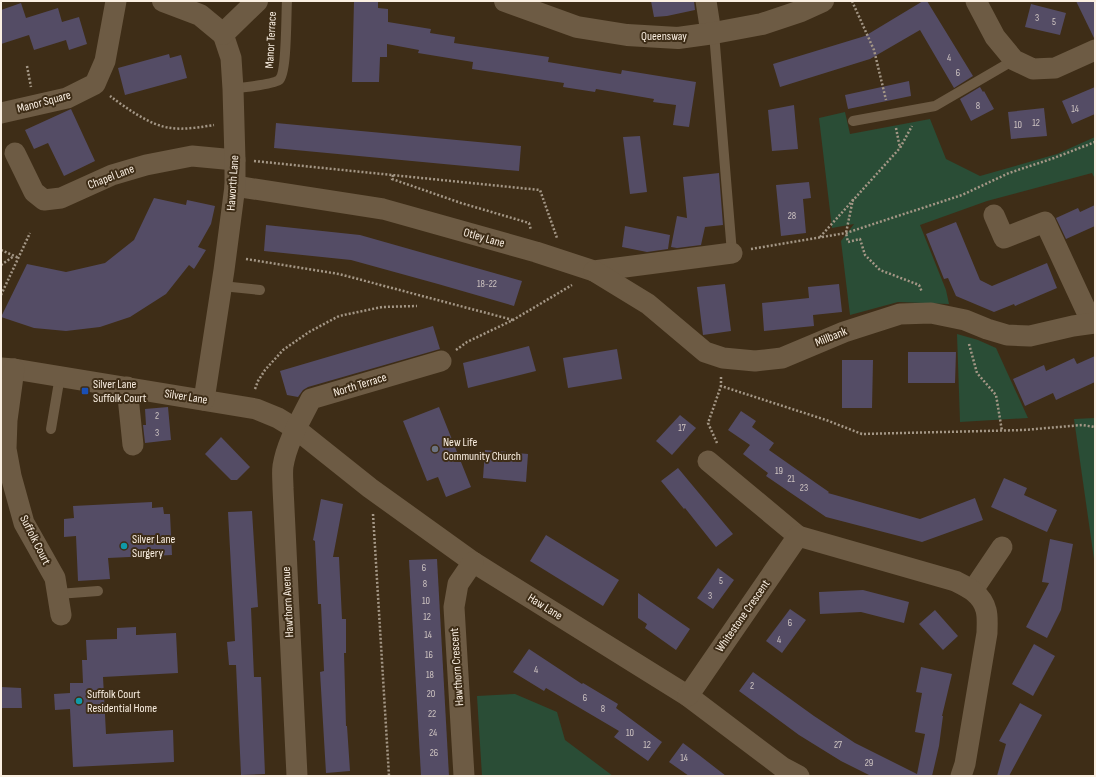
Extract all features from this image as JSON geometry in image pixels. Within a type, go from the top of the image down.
[{"type":"street","points":[[95,84],[104,61],[116,1]]},
{"type":"street","name":"Haworth Lane","points":[[163,1],[200,15],[222,34],[231,58],[235,122],[235,186],[222,286],[204,400]]},
{"type":"street","points":[[222,34],[257,1]]},
{"type":"street","name":"Queensway","points":[[505,1],[577,27],[626,35],[678,38],[762,24],[801,11],[823,1]]},
{"type":"street","points":[[706,1],[712,33]]},
{"type":"street","points":[[976,1],[995,37],[1014,60],[1033,69],[1055,68],[1095,50]]},
{"type":"street","name":"Manor Square","points":[[1,113],[67,98],[95,84]]},
{"type":"street","name":"Chapel Lane","points":[[15,153],[34,192],[44,200],[61,198],[112,175],[146,164],[192,156],[236,160]]},
{"type":"street","name":"Otley Lane","points":[[235,186],[383,209],[536,252],[565,263],[594,271],[732,253]]},
{"type":"street","name":"Millbank","points":[[594,271],[648,304],[705,352],[723,358],[755,361],[782,358],[844,332],[900,314],[931,313],[965,320],[987,329],[1007,334],[1030,336],[1073,326],[1094,323],[1045,222],[1004,238],[994,214]]},
{"type":"street","name":"North Terrace","points":[[296,429],[312,400],[441,361]]},
{"type":"street","name":"Silver Lane","points":[[7,368],[256,409],[278,418],[296,429]]},
{"type":"street","name":"Suffolk Court","points":[[7,368],[6,449],[11,476],[24,523],[55,578],[61,615]]},
{"type":"street","points":[[127,387],[133,445]]},
{"type":"street","name":"Haw Lane","points":[[296,429],[370,488],[473,562],[688,696],[787,773]]},
{"type":"street","name":"Hawthorn Avenue","points":[[296,429],[287,450],[283,467],[283,488],[297,776]]},
{"type":"street","points":[[715,468],[798,536],[955,581],[972,590],[981,600],[986,611],[987,633],[965,764],[961,776]]},
{"type":"street","name":"Whitestone Crescent","points":[[688,696],[798,536]]},
{"type":"street","points":[[972,590],[1002,548]]},
{"type":"street","name":"Hawthorn Crescent","points":[[464,776],[454,607],[458,584],[473,562]]},
{"type":"lane","name":"Manor Terrace","points":[[233,89],[271,83],[279,80],[283,74],[286,1]]},
{"type":"lane","points":[[712,33],[732,253]]},
{"type":"lane","points":[[852,122],[935,106],[1014,60]]},
{"type":"lane","points":[[222,286],[260,290]]},
{"type":"lane","points":[[51,429],[60,376]]},
{"type":"lane","points":[[58,594],[98,591]]},
{"type":"path","points":[[852,1],[874,50],[900,148]]},
{"type":"path","points":[[95,84],[130,111],[152,122],[170,128],[200,127],[235,122]]},
{"type":"path","points":[[819,237],[900,148],[922,108]]},
{"type":"path","points":[[732,253],[846,233],[962,195],[1009,173],[1095,142]]},
{"type":"path","points":[[236,160],[540,190],[565,263]]},
{"type":"path","points":[[393,175],[392,179],[399,182],[529,224],[536,252]]},
{"type":"path","points":[[853,200],[846,233],[848,242],[860,239],[865,254],[880,270],[919,286],[931,313]]},
{"type":"path","points":[[1,295],[30,233]]},
{"type":"path","points":[[1,250],[19,258]]},
{"type":"path","points":[[1,265],[15,256]]},
{"type":"path","points":[[226,256],[339,274],[513,320]]},
{"type":"path","points":[[441,361],[467,342],[513,320],[594,271]]},
{"type":"path","points":[[249,408],[258,381],[265,370],[283,350],[309,332],[339,316],[382,307],[417,306]]},
{"type":"path","points":[[965,320],[970,348],[977,373],[996,395],[1002,431]]},
{"type":"path","points":[[715,468],[719,446],[708,423],[721,386],[723,358]]},
{"type":"path","points":[[721,386],[826,420],[862,434],[1002,431],[1082,425],[1095,427]]},
{"type":"path","points":[[370,488],[374,518],[389,776]]},
{"type":"green space","points":[[845,112],[850,134],[930,119],[946,159],[980,176],[1057,154],[1095,137],[1095,176],[1094,177],[1092,173],[987,201],[920,225],[946,290],[949,304],[898,302],[850,315],[841,241],[854,224],[832,228],[819,118]]},
{"type":"green space","points":[[957,334],[978,340],[996,348],[1028,418],[960,422]]},
{"type":"green space","points":[[1095,418],[1095,566],[1074,419]]},
{"type":"green space","points":[[515,694],[557,712],[565,740],[613,776],[482,776],[477,696]]},
{"type":"building","points":[[354,1],[378,1],[378,8],[388,9],[388,22],[431,29],[430,33],[455,37],[454,43],[549,57],[548,62],[621,74],[622,70],[696,82],[689,127],[673,125],[676,105],[653,102],[654,99],[596,89],[595,92],[563,87],[564,83],[472,69],[473,62],[418,53],[419,50],[387,44],[387,57],[380,57],[379,82],[352,82]]},
{"type":"building","points":[[651,1],[694,1],[695,10],[667,16],[654,17]]},
{"type":"building","points":[[923,1],[927,1],[973,76],[954,88],[920,30],[870,59],[780,87],[773,64],[865,36]]},
{"type":"building","points":[[1076,1],[1095,1],[1095,38],[1094,38]]},
{"type":"building","points":[[21,3],[26,18],[58,8],[62,22],[79,17],[87,44],[69,50],[66,40],[34,50],[29,35],[1,44],[1,10]]},
{"type":"building","points":[[1031,4],[1066,13],[1060,35],[1025,27]]},
{"type":"building","points":[[169,54],[170,58],[181,55],[187,78],[125,95],[118,68]]},
{"type":"building","points":[[909,81],[911,96],[848,109],[845,95]]},
{"type":"building","points":[[980,87],[983,92],[984,91],[994,109],[971,121],[960,99]]},
{"type":"building","points":[[1095,87],[1095,114],[1072,124],[1062,101]]},
{"type":"building","points":[[794,105],[798,149],[772,151],[768,110]]},
{"type":"building","points":[[1044,108],[1047,136],[1011,139],[1008,112]]},
{"type":"building","points":[[71,109],[95,161],[64,176],[48,143],[34,149],[25,130]]},
{"type":"building","points":[[276,123],[521,146],[519,171],[274,148]]},
{"type":"building","points":[[640,136],[647,192],[630,194],[623,137]]},
{"type":"building","points":[[719,173],[723,225],[705,227],[701,245],[677,248],[671,247],[677,216],[687,218],[683,177]]},
{"type":"building","points":[[809,182],[811,198],[803,199],[806,233],[781,236],[776,185]]},
{"type":"building","points":[[154,198],[186,205],[187,200],[215,206],[211,224],[198,247],[206,250],[194,269],[189,265],[166,294],[130,317],[100,327],[66,331],[34,328],[1,317],[27,264],[66,272],[105,263],[134,240]]},
{"type":"building","points":[[1095,205],[1095,226],[1066,239],[1056,218],[1078,208],[1080,212]]},
{"type":"building","points":[[956,222],[980,280],[992,286],[1047,263],[1057,288],[1015,306],[1014,304],[994,312],[956,296],[948,278],[944,279],[926,234]]},
{"type":"building","points":[[266,225],[360,235],[522,281],[514,306],[351,260],[264,251]]},
{"type":"building","points":[[625,226],[670,235],[668,249],[647,252],[622,247]]},
{"type":"building","points":[[725,284],[731,331],[703,335],[697,287]]},
{"type":"building","points":[[839,284],[842,312],[813,315],[814,326],[764,331],[762,303],[809,298],[808,287]]},
{"type":"building","points":[[433,326],[440,349],[308,387],[303,390],[298,397],[287,395],[280,371]]},
{"type":"building","points":[[529,346],[536,371],[468,388],[463,363]]},
{"type":"building","points":[[617,349],[622,379],[568,388],[563,358]]},
{"type":"building","points":[[908,352],[956,352],[955,383],[908,383]]},
{"type":"building","points":[[1095,356],[1095,382],[1056,400],[1053,393],[1025,406],[1013,379],[1044,365],[1046,371],[1074,358],[1077,364]]},
{"type":"building","points":[[842,360],[873,360],[872,408],[842,408]]},
{"type":"building","points":[[168,407],[171,440],[145,443],[143,425],[146,425],[145,409]]},
{"type":"building","name":"New Life Community Church","points":[[439,407],[471,487],[446,497],[438,477],[427,481],[403,421]]},
{"type":"building","points":[[741,411],[756,421],[752,427],[774,443],[769,450],[829,492],[828,493],[920,519],[975,498],[983,520],[922,542],[826,517],[766,476],[768,473],[743,454],[750,445],[728,430]]},
{"type":"building","points":[[680,415],[696,428],[672,455],[656,441]]},
{"type":"building","points":[[221,437],[250,467],[237,480],[231,480],[205,454]]},
{"type":"building","points":[[485,450],[528,454],[526,482],[483,478]]},
{"type":"building","points":[[678,468],[733,534],[716,547],[661,481]]},
{"type":"building","points":[[1004,478],[1027,488],[1024,495],[1057,510],[1047,532],[991,507]]},
{"type":"building","points":[[321,499],[343,504],[333,557],[339,557],[342,619],[346,619],[346,653],[344,653],[346,726],[350,771],[326,773],[320,672],[324,671],[321,604],[318,604],[315,541],[313,540]]},
{"type":"building","name":"Silver Lane Surgery","points":[[152,502],[152,508],[163,507],[164,514],[170,514],[172,555],[108,558],[110,579],[78,581],[76,536],[64,537],[64,519],[74,518],[73,506]]},
{"type":"building","points":[[252,511],[258,607],[251,608],[254,677],[261,677],[265,774],[241,775],[236,665],[229,665],[227,642],[235,641],[228,512]]},
{"type":"building","points":[[546,535],[619,580],[603,606],[530,561]]},
{"type":"building","points":[[1050,539],[1073,544],[1061,610],[1047,638],[1026,627],[1049,583],[1042,582]]},
{"type":"building","points":[[437,559],[449,776],[421,776],[409,560]]},
{"type":"building","points":[[718,568],[734,580],[713,609],[697,598]]},
{"type":"building","points":[[863,590],[909,602],[904,623],[861,612],[820,614],[819,592]]},
{"type":"building","points":[[638,593],[690,629],[676,650],[645,628],[647,624],[638,618]]},
{"type":"building","points":[[790,609],[806,620],[782,653],[766,641]]},
{"type":"building","points":[[935,610],[958,636],[943,650],[919,624]]},
{"type":"building","name":"Suffolk Court Residential Home","points":[[136,627],[136,635],[176,633],[178,673],[103,677],[106,734],[173,730],[174,762],[73,767],[70,709],[55,710],[54,694],[70,693],[70,683],[83,683],[82,660],[87,660],[86,640],[117,639],[117,628]]},
{"type":"building","points":[[1034,644],[1055,656],[1033,696],[1012,684]]},
{"type":"building","points":[[529,649],[582,684],[583,683],[618,704],[616,708],[662,742],[648,761],[614,737],[619,731],[546,688],[544,691],[513,672]]},
{"type":"building","points":[[921,667],[952,674],[942,716],[939,746],[932,776],[871,776],[841,761],[799,735],[739,691],[753,672],[814,716],[855,743],[917,774],[925,734],[915,732],[922,693],[916,692]]},
{"type":"building","points":[[1,687],[21,688],[22,708],[1,708]]},
{"type":"building","points":[[1020,703],[1042,715],[1009,776],[997,776],[1006,744],[999,741]]},
{"type":"building","points":[[683,743],[726,776],[689,776],[669,762]]},
{"type":"place","name":"Silver Lane Suffolk Court","points":[[85,391]]},
{"type":"place","name":"New Life Community Church","points":[[435,449]]},
{"type":"place","name":"Silver Lane Surgery","points":[[124,546]]},
{"type":"place","name":"Suffolk Court Residential Home","points":[[79,701]]}]
